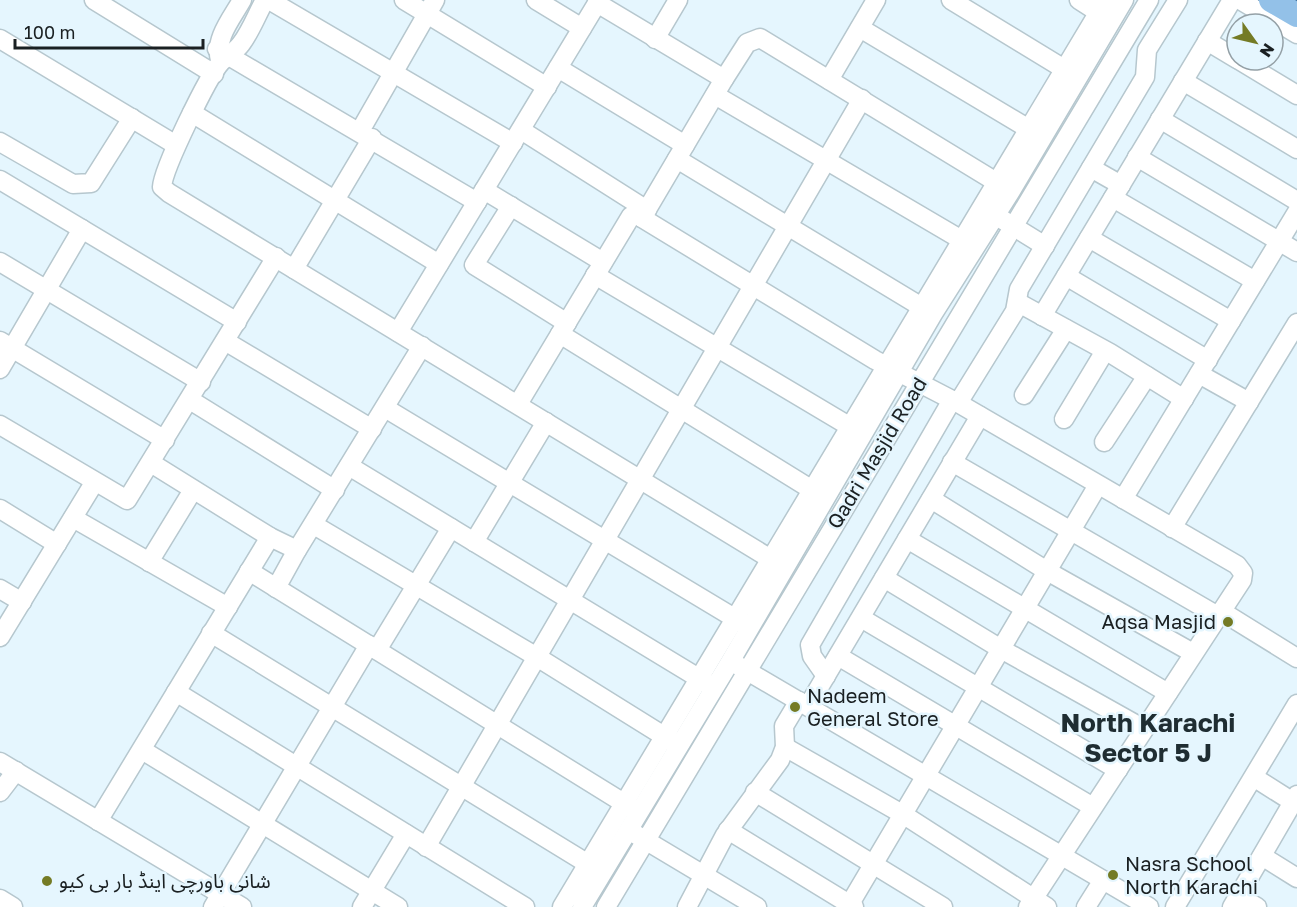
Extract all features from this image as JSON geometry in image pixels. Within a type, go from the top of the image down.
[{"type":"main road","points":[[1271,0],[1297,15]]},
{"type":"street","points":[[94,0],[221,60],[481,196],[511,206],[599,269],[717,348],[857,430]]},
{"type":"street","points":[[242,0],[221,60],[176,145],[162,178],[162,186],[169,193],[778,563]]},
{"type":"street","points":[[221,60],[241,45],[267,0],[395,74],[517,137],[645,214],[753,287],[1237,565],[1243,573],[1242,580],[1061,855],[1036,904],[904,815],[786,747]]},
{"type":"street","points":[[404,0],[431,7],[547,87]]},
{"type":"street","points":[[536,0],[582,28]]},
{"type":"street","points":[[655,39],[678,0]]},
{"type":"street","points":[[829,80],[876,0]]},
{"type":"street","points":[[951,0],[1072,73]]},
{"type":"street","points":[[1079,0],[1105,11]]},
{"type":"street","name":"Qadri Masjid Road","points":[[742,623],[927,310],[969,244],[996,215],[1004,187],[1072,73],[1105,11],[1124,0]]},
{"type":"street","name":"Qadri Masjid Road","points":[[606,907],[1149,0]]},
{"type":"street","points":[[826,676],[812,656],[810,645],[955,402],[1015,311],[1019,290],[1145,77],[1147,50],[1178,0]]},
{"type":"street","points":[[1042,316],[1232,0]]},
{"type":"street","points":[[1240,0],[1297,34]]},
{"type":"street","points":[[398,332],[598,2],[655,39],[720,87],[826,160],[969,244],[1004,187],[760,38],[747,43],[720,87],[681,152],[645,214]]},
{"type":"street","points":[[294,269],[335,200],[395,74],[431,7]]},
{"type":"street","points":[[860,28],[1036,133]]},
{"type":"street","points":[[0,39],[176,145]]},
{"type":"street","points":[[1207,41],[1225,52]]},
{"type":"street","points":[[558,68],[788,226],[927,310]]},
{"type":"street","points":[[1258,72],[1297,95]]},
{"type":"street","points":[[1183,81],[1297,149]]},
{"type":"street","points":[[426,847],[862,99]]},
{"type":"street","points":[[192,113],[440,264]]},
{"type":"street","points":[[0,142],[73,184],[84,185],[91,183],[132,118]]},
{"type":"street","points":[[1160,119],[1297,201]]},
{"type":"street","points":[[1137,157],[1297,252]]},
{"type":"street","points":[[1091,168],[1117,191],[1256,282]]},
{"type":"street","points":[[0,180],[237,322]]},
{"type":"street","points":[[511,206],[474,265],[681,409],[819,494]]},
{"type":"street","points":[[1123,499],[1297,212]]},
{"type":"street","points":[[518,404],[632,216],[645,214]]},
{"type":"street","points":[[996,215],[1045,246]]},
{"type":"street","points":[[0,369],[6,344],[46,290],[82,229]]},
{"type":"street","points":[[1089,238],[1232,321]]},
{"type":"street","points":[[0,425],[94,483],[128,501],[276,258]]},
{"type":"street","points":[[0,262],[201,381]]},
{"type":"street","points":[[1066,276],[1204,367],[1249,402]]},
{"type":"street","points":[[1017,302],[1105,351],[1184,399]]},
{"type":"street","points":[[1172,528],[1297,323]]},
{"type":"street","points":[[1024,395],[1066,329]]},
{"type":"street","points":[[225,341],[372,429]]},
{"type":"street","points":[[6,344],[165,440]]},
{"type":"street","points":[[276,588],[422,346]]},
{"type":"street","points":[[1064,419],[1105,351]]},
{"type":"street","points":[[1104,442],[1146,376]]},
{"type":"street","points":[[190,400],[335,490]]},
{"type":"street","points":[[385,408],[742,623]]},
{"type":"street","points":[[687,907],[728,830],[780,760],[786,747],[784,726],[826,676],[980,416]]},
{"type":"street","points":[[474,542],[546,422]]},
{"type":"street","points":[[952,462],[1297,658]]},
{"type":"street","points":[[151,463],[270,537],[297,550]]},
{"type":"street","points":[[350,466],[708,683]]},
{"type":"street","points":[[0,637],[94,483]]},
{"type":"street","points":[[728,830],[851,906],[1098,484]]},
{"type":"street","points":[[149,562],[194,490]]},
{"type":"street","points":[[931,499],[1047,571],[1193,653]]},
{"type":"street","points":[[0,508],[57,544]]},
{"type":"street","points":[[73,518],[228,607]]},
{"type":"street","points":[[314,525],[537,657],[672,741]]},
{"type":"street","points":[[217,900],[332,707],[416,585],[451,528]]},
{"type":"street","points":[[98,820],[270,537]]},
{"type":"street","points":[[872,538],[903,546],[1025,609],[1167,693]]},
{"type":"street","points":[[249,571],[632,808]]},
{"type":"street","points":[[884,578],[1001,649],[1144,729]]},
{"type":"street","points":[[0,589],[22,602]]},
{"type":"street","points":[[861,618],[1118,770]]},
{"type":"street","points":[[708,683],[730,662],[742,623]]},
{"type":"street","points":[[582,907],[596,869],[742,623]]},
{"type":"street","points":[[211,633],[596,869]]},
{"type":"street","points":[[838,656],[1093,807]]},
{"type":"street","points":[[730,662],[1149,907]]},
{"type":"street","points":[[176,692],[525,907]]},
{"type":"street","points":[[1175,907],[1255,778],[1297,704]]},
{"type":"street","points":[[142,750],[398,907]]},
{"type":"street","points":[[0,762],[98,820],[217,900],[243,907]]},
{"type":"street","points":[[0,792],[16,771]]},
{"type":"street","points":[[1255,778],[1294,807],[1235,901],[1257,907]]},
{"type":"street","points":[[755,792],[943,907]]},
{"type":"street","points":[[562,907],[629,830],[632,808]]},
{"type":"street","points":[[629,830],[757,907]]},
{"type":"street","points":[[362,907],[406,834]]},
{"type":"street","points":[[1262,856],[1297,878]]},
{"type":"street","points":[[1086,907],[1103,880]]},
{"type":"street","points":[[0,899],[13,907]]},
{"type":"place","name":"Aqsa Masjid","points":[[1228,622]]},
{"type":"place","name":"Nadeem General Store","points":[[795,707]]},
{"type":"place","name":"Nasra School North Karachi","points":[[1113,875]]},
{"type":"place","name":"شانی باورچی اینڈ بار بی کیو","points":[[47,881]]},
{"type":"district","name":"North Karachi Sector 5 J","points":[[1148,738]]}]
